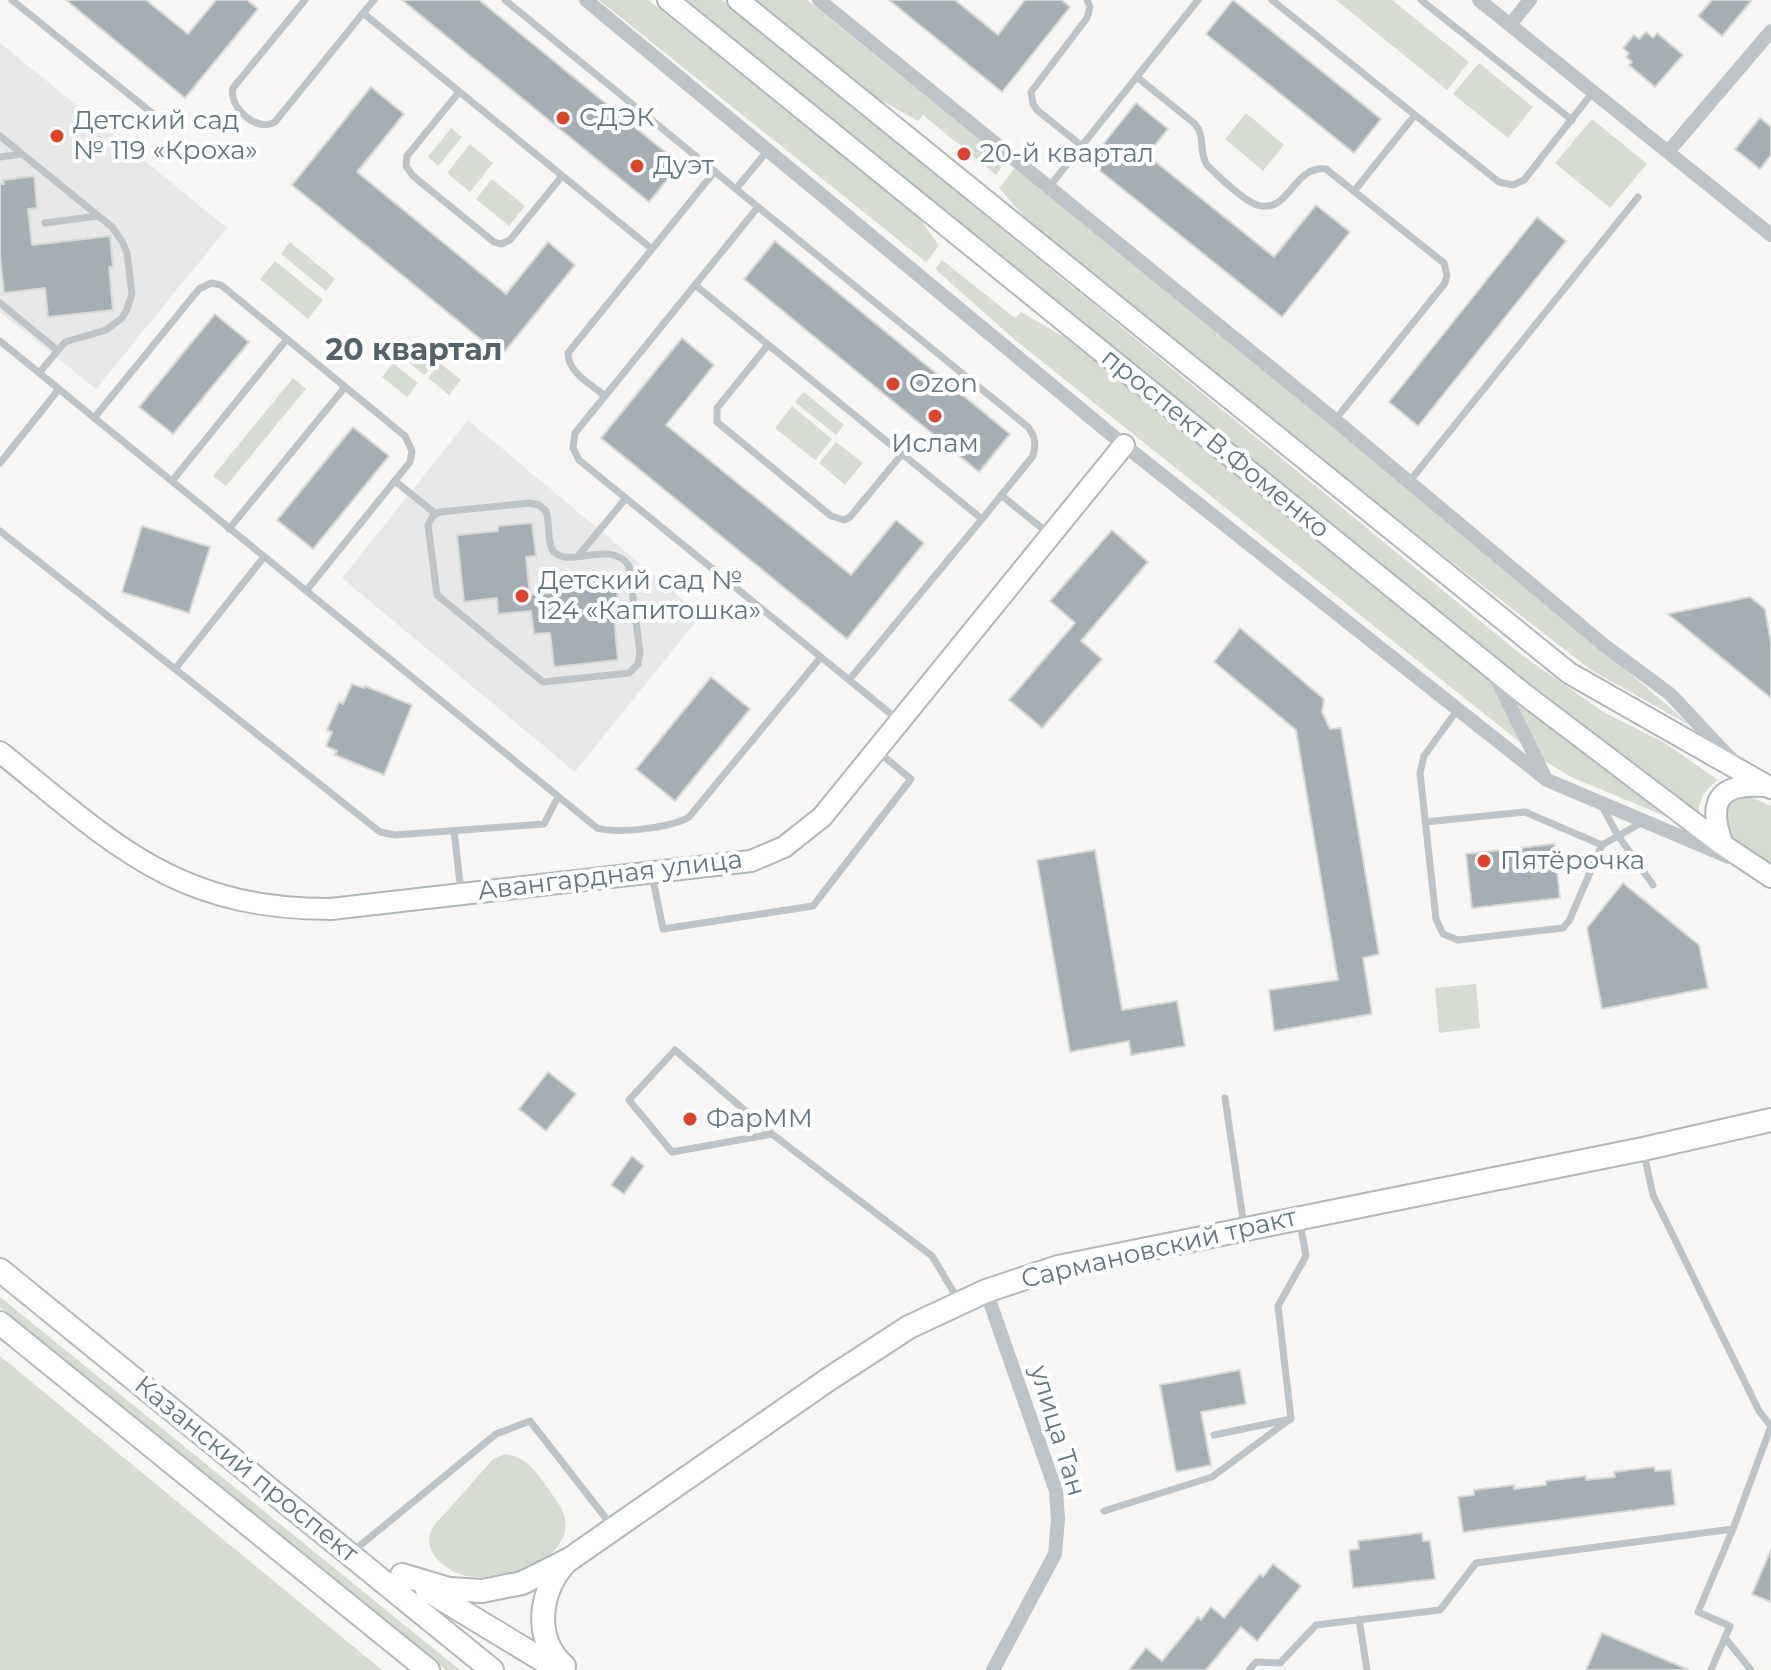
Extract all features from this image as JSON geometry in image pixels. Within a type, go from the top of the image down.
[{"type":"main road","name":"проспект В.Фоменко","points":[[668,0],[1491,668],[1723,845],[1767,874]]},
{"type":"main road","name":"проспект В.Фоменко","points":[[738,0],[1569,673],[1770,788]]},
{"type":"main road","name":"Авангардная улица","points":[[0,752],[128,854],[160,873],[220,896],[271,907],[331,909],[751,861],[784,847],[822,817],[1124,445]]},
{"type":"main road","points":[[1723,845],[1715,825],[1715,810],[1727,790],[1743,785],[1770,788]]},
{"type":"main road","name":"Сармановский тракт","points":[[402,1575],[449,1589],[482,1591],[522,1583],[570,1559],[909,1327],[986,1291],[1058,1267],[1643,1149],[1771,1120]]},
{"type":"main road","name":"Казанский проспект","points":[[0,1270],[492,1670]]},
{"type":"main road","name":"Казанский проспект","points":[[0,1323],[428,1670]]},
{"type":"main road","points":[[292,1509],[559,1670]]},
{"type":"main road","name":"Сармановский тракт","points":[[568,1670],[556,1660],[545,1643],[543,1620],[554,1576],[570,1559]]},
{"type":"street","points":[[586,0],[1124,445],[1547,780],[1767,874]]},
{"type":"street","points":[[819,0],[1335,420],[1604,645],[1670,694],[1741,770]]},
{"type":"street","points":[[1479,0],[1771,235]]},
{"type":"street","points":[[1510,25],[1530,0]]},
{"type":"street","points":[[1668,152],[1771,31]]},
{"type":"street","points":[[1491,668],[1547,780]]},
{"type":"street","name":"улица Тан","points":[[986,1291],[1056,1491],[1058,1519],[1055,1554],[993,1670]]},
{"type":"lane","points":[[12,0],[168,126]]},
{"type":"lane","points":[[305,0],[233,88],[231,97],[235,106],[258,125],[275,122],[374,0]]},
{"type":"lane","points":[[505,0],[1028,427],[1036,444],[1033,456],[849,680]]},
{"type":"lane","points":[[1082,146],[1037,110],[1031,92],[1087,18],[1090,7],[1087,0]]},
{"type":"lane","points":[[1049,187],[1198,0]]},
{"type":"lane","points":[[1272,0],[1506,185],[1524,180],[1593,92]]},
{"type":"lane","points":[[1421,0],[1572,120]]},
{"type":"lane","points":[[363,13],[652,249]]},
{"type":"lane","points":[[1137,77],[1195,124],[1201,133],[1202,157],[1207,165],[1254,204],[1265,206],[1282,200],[1303,174],[1312,169],[1333,172],[1440,258],[1447,275],[1445,283],[1335,420]]},
{"type":"lane","points":[[459,92],[407,156],[406,166],[413,176],[494,242],[501,244],[510,240],[562,176]]},
{"type":"lane","points":[[1355,190],[1415,115]]},
{"type":"lane","points":[[0,136],[116,232],[127,253],[130,302],[115,324],[106,330],[70,339],[39,373]]},
{"type":"lane","points":[[736,189],[768,150]]},
{"type":"lane","points":[[0,157],[22,154]]},
{"type":"lane","points":[[605,396],[572,369],[568,353],[715,171]]},
{"type":"lane","points":[[1409,482],[1638,197]]},
{"type":"lane","points":[[758,207],[575,433],[573,448],[579,460],[899,721]]},
{"type":"lane","points":[[45,223],[98,216]]},
{"type":"lane","points":[[94,418],[204,285],[221,285],[409,440],[412,451],[410,462],[306,591]]},
{"type":"lane","points":[[695,285],[982,519]]},
{"type":"lane","points":[[0,303],[57,350]]},
{"type":"lane","points":[[172,481],[287,339]]},
{"type":"lane","points":[[0,341],[593,825],[607,830],[669,825],[693,814],[821,657]]},
{"type":"lane","points":[[768,345],[717,408],[717,422],[831,516],[838,519],[850,517],[902,454]]},
{"type":"lane","points":[[229,529],[345,387]]},
{"type":"lane","points":[[0,463],[59,389]]},
{"type":"lane","points":[[395,481],[436,514],[535,503],[543,507],[548,516],[554,552],[564,558],[611,553],[622,557],[629,566],[639,658],[634,669],[620,676],[543,682],[437,595],[428,525],[436,514]]},
{"type":"lane","points":[[1001,495],[1050,536]]},
{"type":"lane","points":[[578,556],[626,498]]},
{"type":"lane","points":[[0,531],[380,832],[395,835],[544,824],[558,797]]},
{"type":"lane","points":[[175,669],[264,557]]},
{"type":"lane","points":[[1458,709],[1421,763],[1420,773],[1438,927],[1443,934],[1458,940],[1565,927],[1602,845],[1643,822]]},
{"type":"lane","points":[[651,873],[663,929],[813,906],[911,779],[876,750]]},
{"type":"lane","points":[[1601,804],[1617,834],[1653,885]]},
{"type":"lane","points":[[1425,822],[1525,812],[1602,845]]},
{"type":"lane","points":[[454,831],[461,894]]},
{"type":"lane","points":[[772,1134],[672,1152],[629,1100],[675,1050],[772,1134],[932,1256],[960,1303]]},
{"type":"lane","points":[[1225,1098],[1245,1228]]},
{"type":"lane","points":[[1643,1149],[1653,1195],[1759,1411],[1771,1426],[1698,1612],[1730,1626],[1711,1670]]},
{"type":"lane","points":[[1291,1419],[1278,1306],[1306,1256],[1299,1217]]},
{"type":"lane","points":[[1214,1435],[1291,1419]]},
{"type":"lane","points":[[1104,1511],[1212,1477],[1291,1419]]},
{"type":"lane","points":[[357,1548],[496,1434],[530,1421],[614,1528]]},
{"type":"lane","points":[[1249,1670],[1256,1662],[1280,1663],[1316,1625],[1440,1610],[1476,1563],[1733,1529]]},
{"type":"lane","points":[[1359,1619],[1367,1670]]},
{"type":"lane","points":[[1725,1638],[1751,1670]]},
{"type":"shaded area","points":[[599,0],[648,0],[917,214],[939,246],[926,262]]},
{"type":"shaded area","points":[[684,0],[722,0],[1523,656],[1605,713],[1665,743],[1718,780],[1703,796],[1698,818],[1544,702]]},
{"type":"shaded area","points":[[756,0],[807,0],[1006,161],[996,175],[923,115],[918,121],[873,96]]},
{"type":"shaded area","points":[[1336,0],[1392,0],[1469,62],[1447,90]]},
{"type":"shaded area","name":"Детский сад № 119 «Кроха»","points":[[0,43],[227,228],[96,389],[0,312]]},
{"type":"shaded area","points":[[1479,63],[1533,107],[1508,138],[1453,94]]},
{"type":"shaded area","points":[[1246,113],[1284,145],[1263,171],[1225,139]]},
{"type":"shaded area","points":[[1592,119],[1647,164],[1610,208],[1555,163]]},
{"type":"shaded area","points":[[451,128],[462,137],[438,166],[428,157]]},
{"type":"shaded area","points":[[470,144],[493,163],[470,192],[447,173]]},
{"type":"shaded area","points":[[1015,168],[1541,596],[1691,726],[1591,670],[1034,228],[999,188]]},
{"type":"shaded area","points":[[492,179],[525,206],[509,226],[476,199]]},
{"type":"shaded area","points":[[290,242],[335,279],[326,291],[281,254]]},
{"type":"shaded area","points":[[942,260],[1015,318],[1021,312],[1069,340],[1665,816],[1573,778],[1541,759],[1015,340],[935,269]]},
{"type":"shaded area","points":[[275,261],[323,300],[308,319],[260,279]]},
{"type":"shaded area","points":[[412,340],[436,361],[424,375],[400,355]]},
{"type":"shaded area","points":[[393,363],[418,383],[407,397],[382,377]]},
{"type":"shaded area","points":[[440,363],[461,380],[449,395],[428,378]]},
{"type":"shaded area","points":[[293,378],[306,389],[226,486],[213,476]]},
{"type":"shaded area","points":[[804,392],[844,425],[836,435],[795,402]]},
{"type":"shaded area","points":[[792,406],[832,439],[815,460],[775,428]]},
{"type":"shaded area","name":"Детский сад № 124 «Капитошка»","points":[[468,420],[701,615],[575,772],[342,578]]},
{"type":"shaded area","points":[[836,442],[863,463],[845,485],[819,463]]},
{"type":"shaded area","points":[[1744,794],[1771,806],[1771,866],[1724,834],[1720,815],[1728,801]]},
{"type":"shaded area","points":[[1476,984],[1480,1028],[1439,1033],[1435,988]]},
{"type":"shaded area","points":[[0,1297],[460,1670],[446,1670],[0,1307]]},
{"type":"shaded area","points":[[0,1356],[382,1670],[0,1670]]},
{"type":"shaded area","points":[[505,1454],[526,1462],[541,1478],[563,1511],[564,1533],[558,1547],[531,1566],[497,1576],[459,1574],[434,1555],[429,1542],[430,1533],[437,1521],[493,1459]]},
{"type":"building","points":[[66,0],[146,0],[188,34],[216,0],[247,0],[258,9],[185,98]]},
{"type":"building","points":[[402,0],[479,0],[680,164],[649,202]]},
{"type":"building","points":[[889,0],[955,0],[998,35],[1025,0],[1062,0],[1070,7],[1002,92]]},
{"type":"building","points":[[1233,0],[1381,119],[1354,153],[1206,34]]},
{"type":"building","points":[[1712,0],[1752,0],[1722,36],[1698,16]]},
{"type":"building","points":[[1646,32],[1653,38],[1657,33],[1683,55],[1655,87],[1629,65],[1632,62],[1626,57],[1629,53],[1623,48],[1634,35],[1639,39]]},
{"type":"building","points":[[371,87],[404,114],[357,172],[506,294],[548,242],[575,265],[501,356],[292,185]]},
{"type":"building","points":[[1136,103],[1168,129],[1147,155],[1274,257],[1316,205],[1350,232],[1282,317],[1089,162]]},
{"type":"building","points":[[1760,118],[1771,127],[1771,155],[1760,169],[1735,149]]},
{"type":"building","points":[[34,176],[37,208],[28,209],[32,245],[110,236],[113,310],[48,317],[45,288],[4,293],[0,256],[0,184],[4,184],[3,180]]},
{"type":"building","points":[[1537,217],[1566,241],[1418,426],[1389,402]]},
{"type":"building","points":[[775,241],[1010,434],[979,472],[744,279]]},
{"type":"building","points":[[215,314],[249,342],[173,434],[139,407]]},
{"type":"building","points":[[682,338],[714,365],[666,425],[851,575],[896,520],[924,543],[847,639],[601,438]]},
{"type":"building","points":[[353,427],[389,456],[313,549],[277,520]]},
{"type":"building","points":[[532,523],[536,556],[526,557],[530,595],[584,590],[583,583],[616,580],[620,617],[614,617],[618,660],[554,667],[550,633],[534,634],[531,611],[498,614],[497,598],[464,602],[457,535],[498,531],[498,526]]},
{"type":"building","points":[[142,526],[210,547],[189,613],[122,592]]},
{"type":"building","points":[[1112,530],[1148,562],[1081,641],[1102,659],[1042,728],[1009,700],[1075,623],[1050,601]]},
{"type":"building","points":[[1750,597],[1765,609],[1771,643],[1771,698],[1668,614]]},
{"type":"building","points":[[1240,628],[1324,699],[1322,712],[1330,729],[1341,728],[1379,954],[1363,958],[1372,1014],[1274,1031],[1269,990],[1338,980],[1296,730],[1214,662]]},
{"type":"building","points":[[711,677],[750,709],[675,801],[636,769]]},
{"type":"building","points":[[352,684],[365,686],[412,705],[384,775],[335,755],[337,751],[326,746],[332,732],[327,730],[339,702],[343,704]]},
{"type":"building","points":[[1554,844],[1560,898],[1472,908],[1466,854]]},
{"type":"building","points":[[1095,850],[1122,1010],[1177,1001],[1185,1046],[1131,1055],[1129,1041],[1070,1052],[1037,860]]},
{"type":"building","points":[[1623,883],[1699,945],[1708,988],[1602,1009],[1587,928]]},
{"type":"building","points":[[548,1072],[576,1094],[546,1131],[519,1109]]},
{"type":"building","points":[[632,1156],[644,1166],[624,1194],[611,1185]]},
{"type":"building","points":[[1240,1370],[1246,1404],[1201,1412],[1211,1465],[1176,1472],[1160,1385]]},
{"type":"building","points":[[1654,1467],[1655,1471],[1671,1470],[1675,1505],[1463,1532],[1458,1497],[1474,1495],[1474,1490],[1546,1485],[1546,1481],[1586,1476],[1586,1480],[1615,1477],[1614,1472]]},
{"type":"building","points":[[1422,1533],[1423,1541],[1430,1541],[1435,1579],[1353,1588],[1349,1550],[1359,1549],[1358,1541]]},
{"type":"building","points":[[1771,1550],[1771,1602],[1752,1594]]},
{"type":"building","points":[[1273,1564],[1301,1586],[1257,1641],[1241,1627],[1206,1670],[1129,1670],[1146,1648],[1162,1661],[1198,1617],[1201,1620],[1211,1607],[1224,1618],[1260,1574],[1263,1577]]},
{"type":"building","points":[[1602,1633],[1689,1670],[1586,1670]]},
{"type":"place","name":"СДЭК","points":[[563,118]]},
{"type":"place","name":"Детский сад № 119 «Кроха»","points":[[57,136]]},
{"type":"place","name":"20-й квартал","points":[[964,154]]},
{"type":"place","name":"Дуэт","points":[[637,166]]},
{"type":"place","name":"Ozon","points":[[893,384]]},
{"type":"place","name":"Ислам","points":[[935,416]]},
{"type":"place","name":"Детский сад № 124 «Капитошка»","points":[[522,596]]},
{"type":"place","name":"Пятёрочка","points":[[1484,861]]},
{"type":"place","name":"ФарММ","points":[[690,1119]]},
{"type":"district","name":"20 квартал","points":[[414,351]]}]
